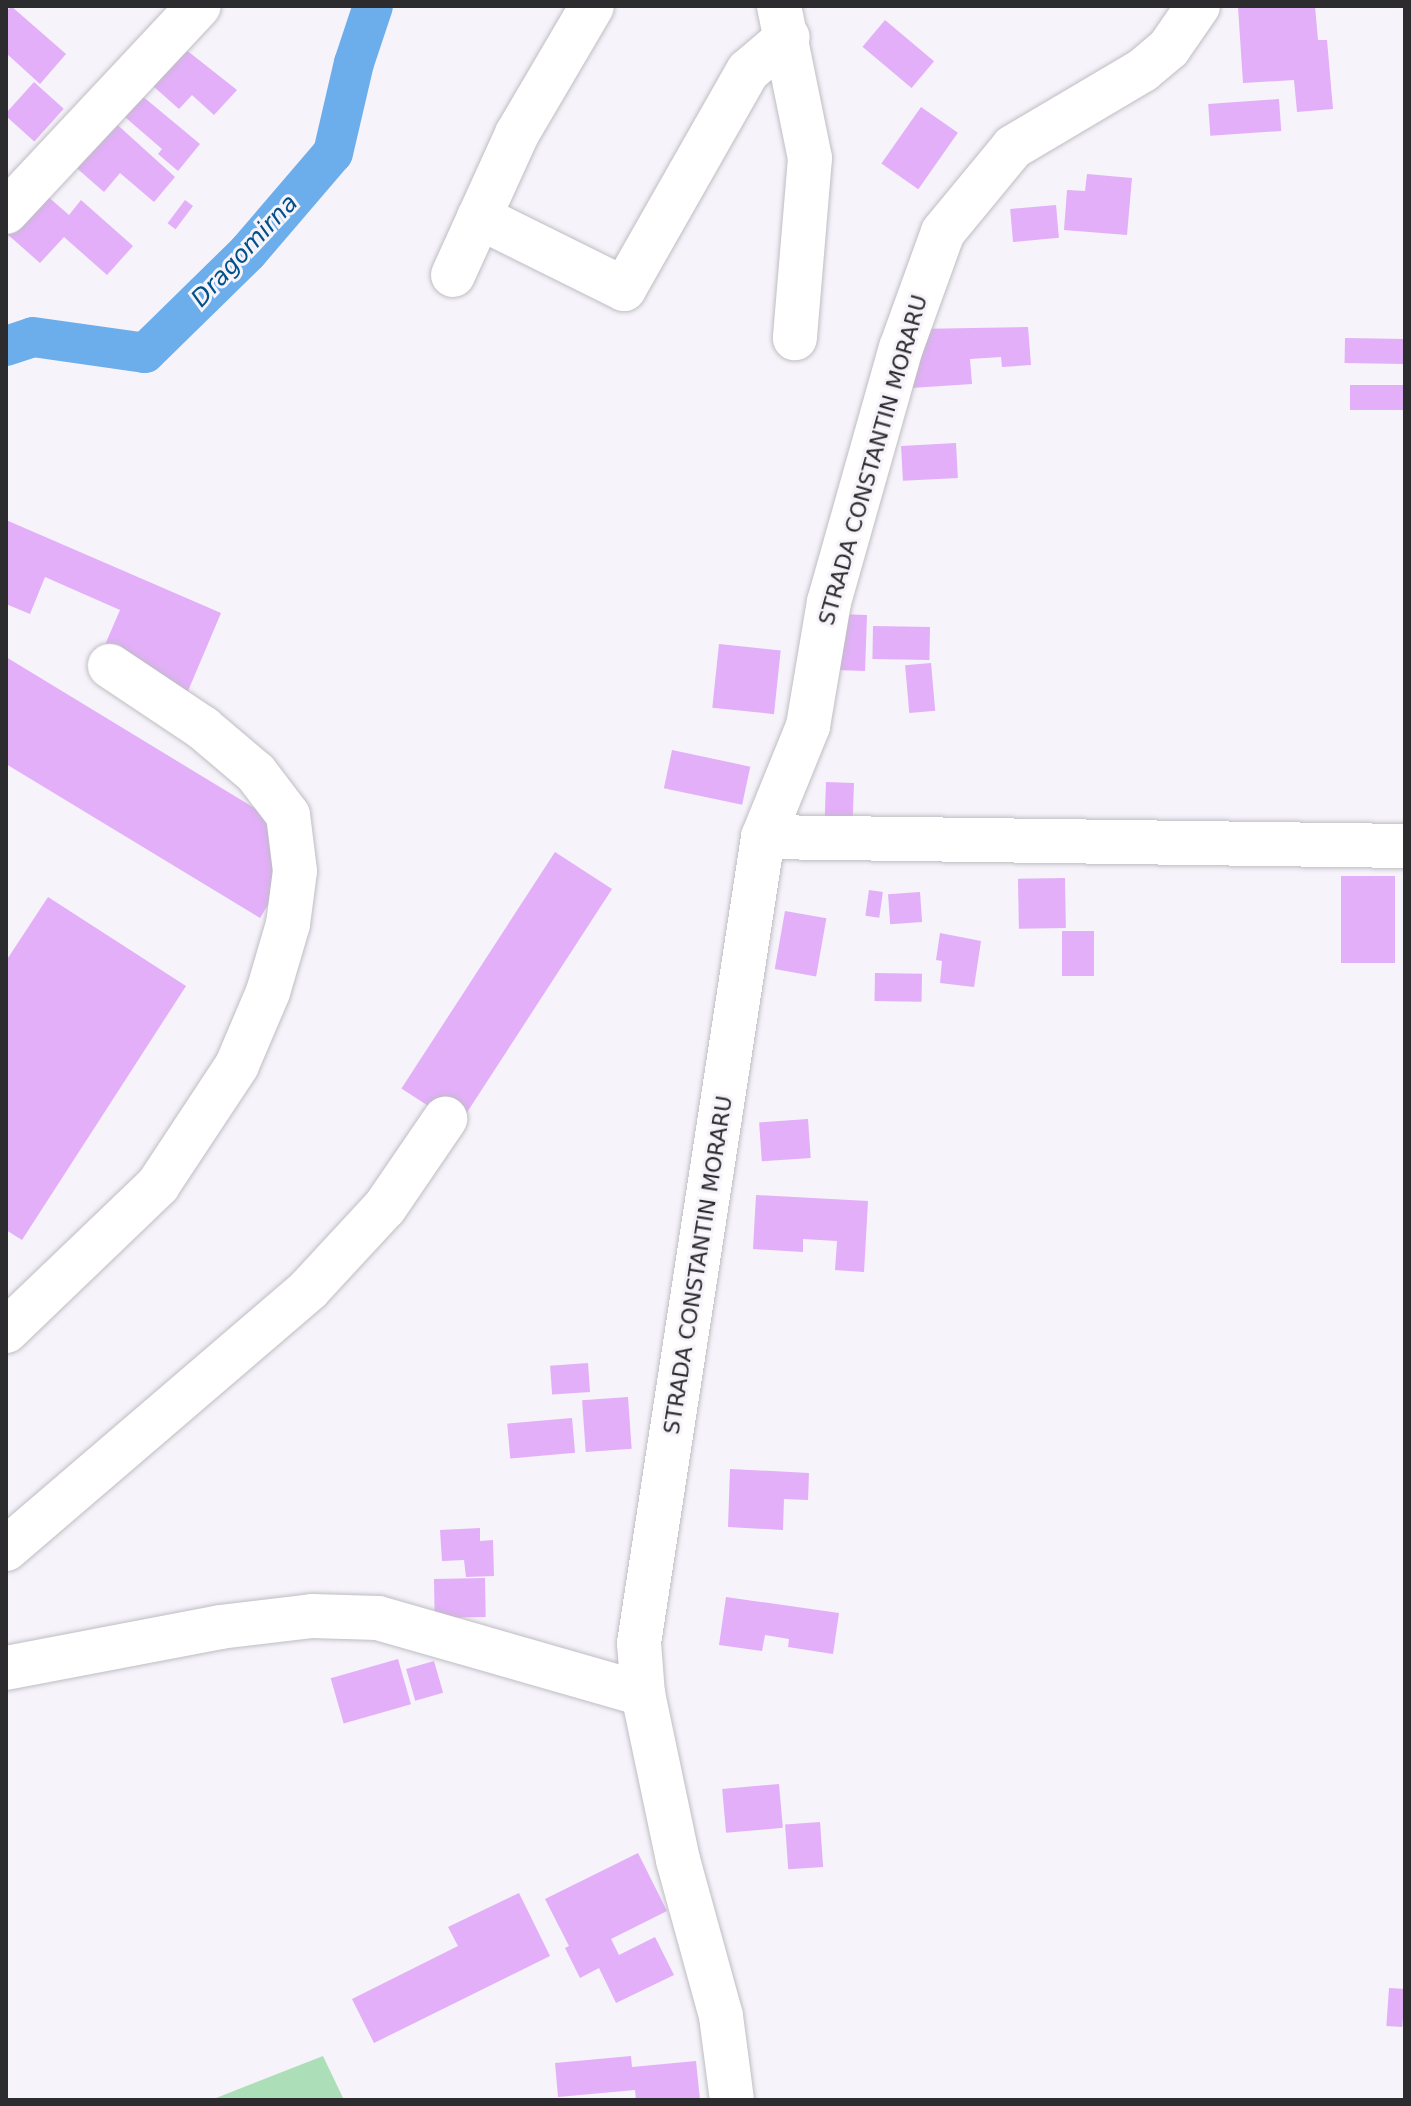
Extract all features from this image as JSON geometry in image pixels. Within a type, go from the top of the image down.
[{"type":"street","points":[[6,212],[199,6]]},
{"type":"street","points":[[453,275],[517,134],[592,6]]},
{"type":"street","name":"STRADA CONSTANTIN MORARU","points":[[732,2100],[721,2016],[678,1860],[643,1694],[639,1643],[763,837],[808,726],[829,602],[901,348],[943,232],[1013,147],[1143,70],[1169,48],[1198,6]]},
{"type":"street","points":[[479,217],[624,289],[748,71],[784,22]]},
{"type":"street","points":[[784,22],[810,158],[795,338]]},
{"type":"street","points":[[6,1331],[158,1185],[237,1065],[268,992],[288,924],[295,871],[288,815],[256,773],[203,728],[110,666]]},
{"type":"street","points":[[763,837],[1405,846]]},
{"type":"street","points":[[6,1549],[309,1289],[385,1207],[445,1119]]},
{"type":"street","points":[[6,1668],[220,1627],[312,1616],[365,1618],[486,1647],[643,1694]]},
{"type":"green space","points":[[323,2056],[344,2100],[211,2100]]},
{"type":"building","points":[[11,6],[66,54],[40,84],[6,53],[6,12]]},
{"type":"building","points":[[1315,6],[1318,40],[1327,40],[1333,109],[1297,112],[1294,80],[1243,83],[1238,7]]},
{"type":"building","points":[[885,20],[934,61],[912,88],[863,47]]},
{"type":"building","points":[[185,49],[237,90],[214,115],[192,95],[179,109],[153,86]]},
{"type":"building","points":[[34,82],[64,109],[34,141],[6,116]]},
{"type":"building","points":[[135,90],[200,144],[178,171],[158,154],[162,149],[118,111]]},
{"type":"building","points":[[1279,99],[1281,131],[1210,136],[1208,104]]},
{"type":"building","points":[[921,107],[958,133],[918,189],[881,164]]},
{"type":"building","points":[[111,119],[175,177],[154,202],[120,173],[104,192],[72,164]]},
{"type":"building","points":[[1087,174],[1132,178],[1127,235],[1064,230],[1067,190],[1085,191]]},
{"type":"building","points":[[38,188],[69,215],[81,200],[133,246],[107,275],[64,237],[40,263],[6,233]]},
{"type":"building","points":[[185,200],[193,206],[176,229],[168,223]]},
{"type":"building","points":[[1056,205],[1059,238],[1013,242],[1010,209]]},
{"type":"building","points":[[1028,327],[1031,365],[1002,367],[1001,357],[970,359],[972,384],[911,388],[915,329]]},
{"type":"building","points":[[1345,338],[1405,339],[1405,364],[1345,363]]},
{"type":"building","points":[[1350,385],[1405,385],[1405,410],[1350,410]]},
{"type":"building","points":[[956,443],[958,478],[903,481],[901,446]]},
{"type":"building","points":[[6,520],[221,613],[188,691],[101,654],[120,610],[45,577],[30,614],[6,604]]},
{"type":"building","points":[[838,614],[867,615],[865,671],[836,670]]},
{"type":"building","points":[[873,626],[930,627],[929,660],[872,659]]},
{"type":"building","points":[[719,644],[781,650],[774,714],[712,708]]},
{"type":"building","points":[[6,657],[307,840],[260,918],[6,764]]},
{"type":"building","points":[[931,663],[935,711],[909,713],[905,665]]},
{"type":"building","points":[[672,750],[750,767],[742,805],[664,788]]},
{"type":"building","points":[[826,782],[854,783],[852,833],[824,832]]},
{"type":"building","points":[[555,852],[612,889],[458,1126],[401,1089]]},
{"type":"building","points":[[1341,876],[1395,876],[1395,963],[1341,963]]},
{"type":"building","points":[[1065,878],[1066,928],[1019,929],[1018,879]]},
{"type":"building","points":[[869,890],[883,892],[879,918],[865,916]]},
{"type":"building","points":[[920,892],[922,922],[890,924],[888,894]]},
{"type":"building","points":[[48,897],[186,986],[22,1240],[6,1230],[6,961]]},
{"type":"building","points":[[785,911],[826,918],[816,976],[775,969]]},
{"type":"building","points":[[1062,931],[1094,931],[1094,976],[1062,976]]},
{"type":"building","points":[[940,933],[981,941],[974,987],[940,983],[942,961],[936,960]]},
{"type":"building","points":[[875,973],[922,974],[922,1002],[875,1001]]},
{"type":"building","points":[[808,1119],[811,1158],[762,1161],[759,1122]]},
{"type":"building","points":[[756,1195],[868,1201],[864,1272],[835,1270],[837,1241],[803,1239],[803,1252],[753,1249]]},
{"type":"building","points":[[588,1363],[590,1392],[552,1395],[550,1366]]},
{"type":"building","points":[[628,1397],[632,1449],[586,1452],[582,1400]]},
{"type":"building","points":[[572,1418],[575,1453],[510,1459],[507,1424]]},
{"type":"building","points":[[730,1469],[809,1473],[808,1500],[784,1499],[783,1530],[728,1527]]},
{"type":"building","points":[[480,1528],[480,1541],[493,1540],[494,1576],[466,1577],[464,1560],[442,1561],[440,1530]]},
{"type":"building","points":[[485,1578],[486,1617],[435,1618],[434,1579]]},
{"type":"building","points":[[726,1597],[839,1613],[833,1654],[788,1647],[789,1639],[765,1635],[762,1651],[719,1645]]},
{"type":"building","points":[[398,1659],[411,1704],[344,1723],[331,1678]]},
{"type":"building","points":[[434,1661],[443,1693],[415,1701],[406,1669]]},
{"type":"building","points":[[779,1784],[783,1828],[726,1833],[722,1789]]},
{"type":"building","points":[[820,1822],[823,1867],[788,1869],[785,1824]]},
{"type":"building","points":[[638,1853],[667,1911],[611,1939],[619,1955],[655,1937],[674,1975],[616,2003],[599,1968],[580,1978],[565,1948],[569,1946],[545,1899]]},
{"type":"building","points":[[519,1893],[550,1956],[374,2043],[352,1999],[458,1946],[448,1927]]},
{"type":"building","points":[[1389,1988],[1405,1989],[1402,2027],[1386,2026]]},
{"type":"building","points":[[631,2056],[632,2067],[696,2061],[700,2100],[636,2100],[635,2090],[558,2097],[555,2063]]},
{"type":"waterway","name":"Dragomirna","points":[[6,346],[33,337],[145,353],[248,252],[333,153],[354,63],[373,6]]}]
